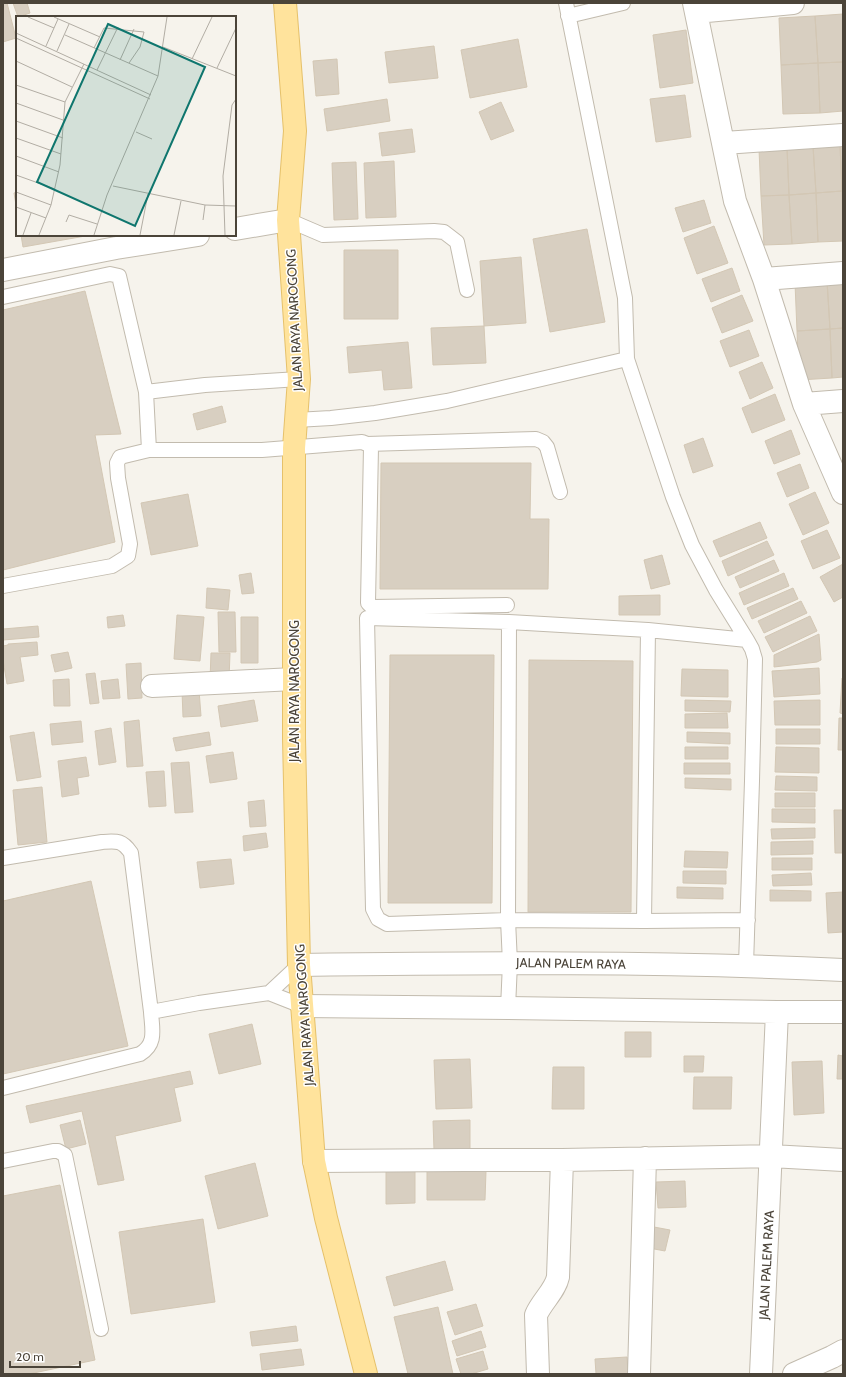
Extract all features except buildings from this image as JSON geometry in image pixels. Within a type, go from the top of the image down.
[{"type":"main road","name":"JALAN RAYA NAROGONG","points":[[285,3],[295,131],[288,220],[299,379],[294,448],[294,738],[299,965],[314,1161],[326,1218],[366,1374]]},
{"type":"street","points":[[793,3],[695,7],[735,201],[764,279],[804,404],[843,492]]},
{"type":"street","points":[[724,142],[843,134]]},
{"type":"street","points":[[236,229],[288,220]]},
{"type":"street","points":[[3,270],[116,248],[192,236]]},
{"type":"street","points":[[764,279],[843,273]]},
{"type":"street","points":[[804,404],[843,401]]},
{"type":"street","points":[[152,686],[294,679]]},
{"type":"street","name":"JALAN PALEM RAYA","points":[[299,965],[510,962],[746,965],[843,970]]},
{"type":"street","points":[[302,1006],[843,1012]]},
{"type":"street","name":"JALAN PALEM RAYA","points":[[761,1374],[777,1012]]},
{"type":"street","points":[[314,1161],[562,1160],[771,1156],[843,1160]]},
{"type":"street","points":[[639,1374],[644,1158]]},
{"type":"street","points":[[538,1374],[536,1315],[538,1309],[557,1283],[558,1277],[562,1160]]},
{"type":"street","points":[[794,1374],[843,1351]]},
{"type":"lane","points":[[623,3],[567,10],[625,298],[627,359],[673,497],[692,545],[716,590],[752,649],[755,659],[746,965]]},
{"type":"lane","points":[[288,220],[323,235],[434,231],[444,232],[457,242],[467,290]]},
{"type":"lane","points":[[3,297],[110,274],[119,276],[146,392],[149,450]]},
{"type":"lane","points":[[296,420],[375,413],[447,402],[627,359]]},
{"type":"lane","points":[[146,392],[205,385],[299,379]]},
{"type":"lane","points":[[3,586],[112,566],[128,556],[130,544],[118,478],[117,463],[120,457],[149,450],[262,450],[362,442],[367,444],[536,439],[543,442],[547,447],[560,492]]},
{"type":"lane","points":[[367,444],[371,447],[369,606],[507,605]]},
{"type":"lane","points":[[747,640],[648,630],[509,622],[367,618],[373,909],[378,919],[387,924],[508,920],[748,920]]},
{"type":"lane","points":[[508,1008],[510,962],[508,920],[509,622]]},
{"type":"lane","points":[[644,921],[648,630]]},
{"type":"lane","points":[[3,858],[117,840],[126,846],[131,853],[151,1012],[152,1035],[151,1045],[148,1050],[140,1054],[3,1088]]},
{"type":"lane","points":[[269,993],[299,965]]},
{"type":"lane","points":[[151,1012],[199,1002],[269,993],[302,1006]]},
{"type":"lane","points":[[3,1161],[53,1151],[58,1151],[65,1155],[101,1329]]}]
